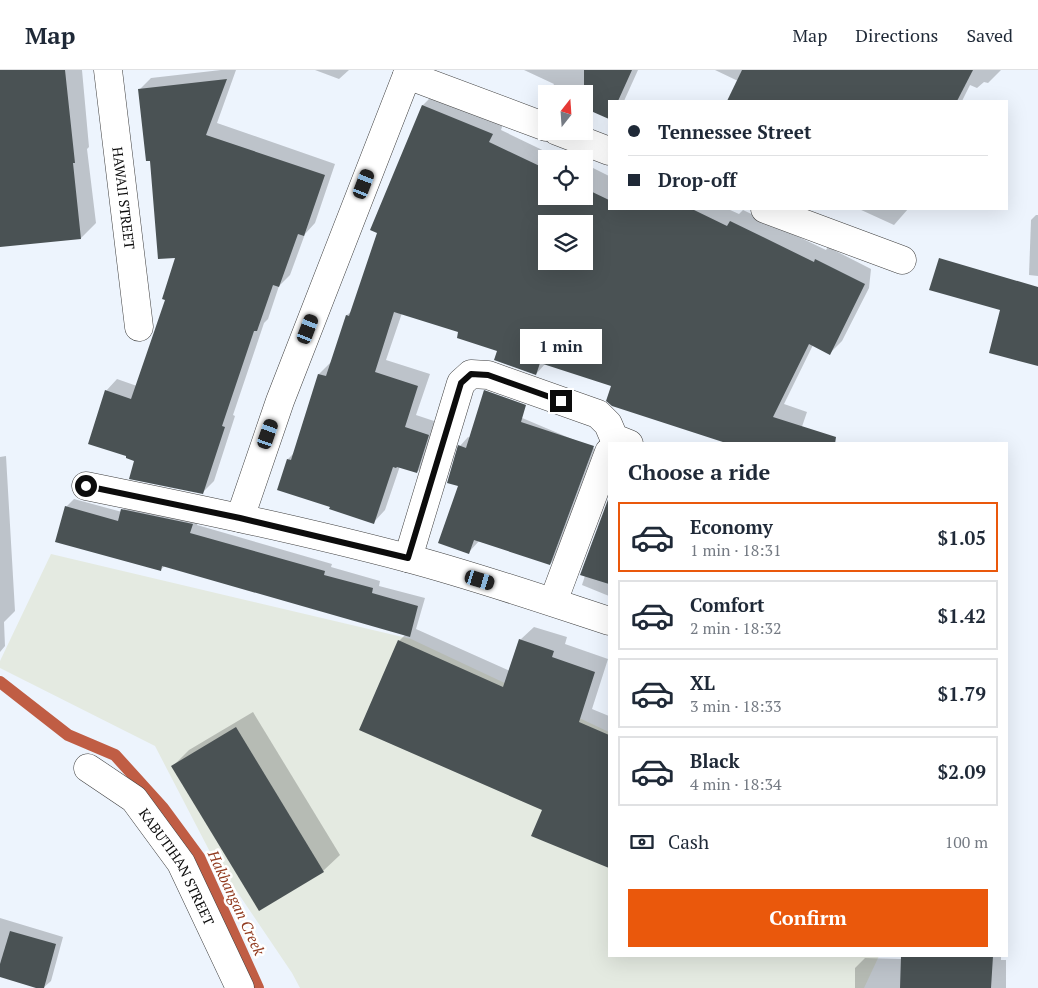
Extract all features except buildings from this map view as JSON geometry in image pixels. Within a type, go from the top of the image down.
[{"type":"street","name":"HAWAII STREET","points":[[108,70],[139,326]]},
{"type":"street","points":[[240,518],[280,401],[408,73],[538,124]]},
{"type":"street","points":[[580,140],[608,151]]},
{"type":"street","points":[[767,210],[902,260]]},
{"type":"street","points":[[408,558],[461,383],[471,374],[488,375],[598,414],[608,424],[615,442]]},
{"type":"street","points":[[553,602],[608,464]]},
{"type":"street","points":[[86,486],[240,518],[408,558],[608,621]]},
{"type":"street","name":"KABUTIHAN STREET","points":[[88,768],[134,799],[181,862],[240,988]]},
{"type":"shaded area","points":[[51,554],[411,639],[608,732],[608,957],[879,957],[864,988],[300,988],[292,973],[209,850],[155,746],[0,668],[0,661]]},
{"type":"waterway","name":"Hakbangan Creek","points":[[0,682],[68,735],[115,755],[163,808],[199,857],[258,988]]},
{"type":"route","points":[[86,486],[240,518],[408,558],[461,383],[471,374],[488,375],[561,401]]}]
